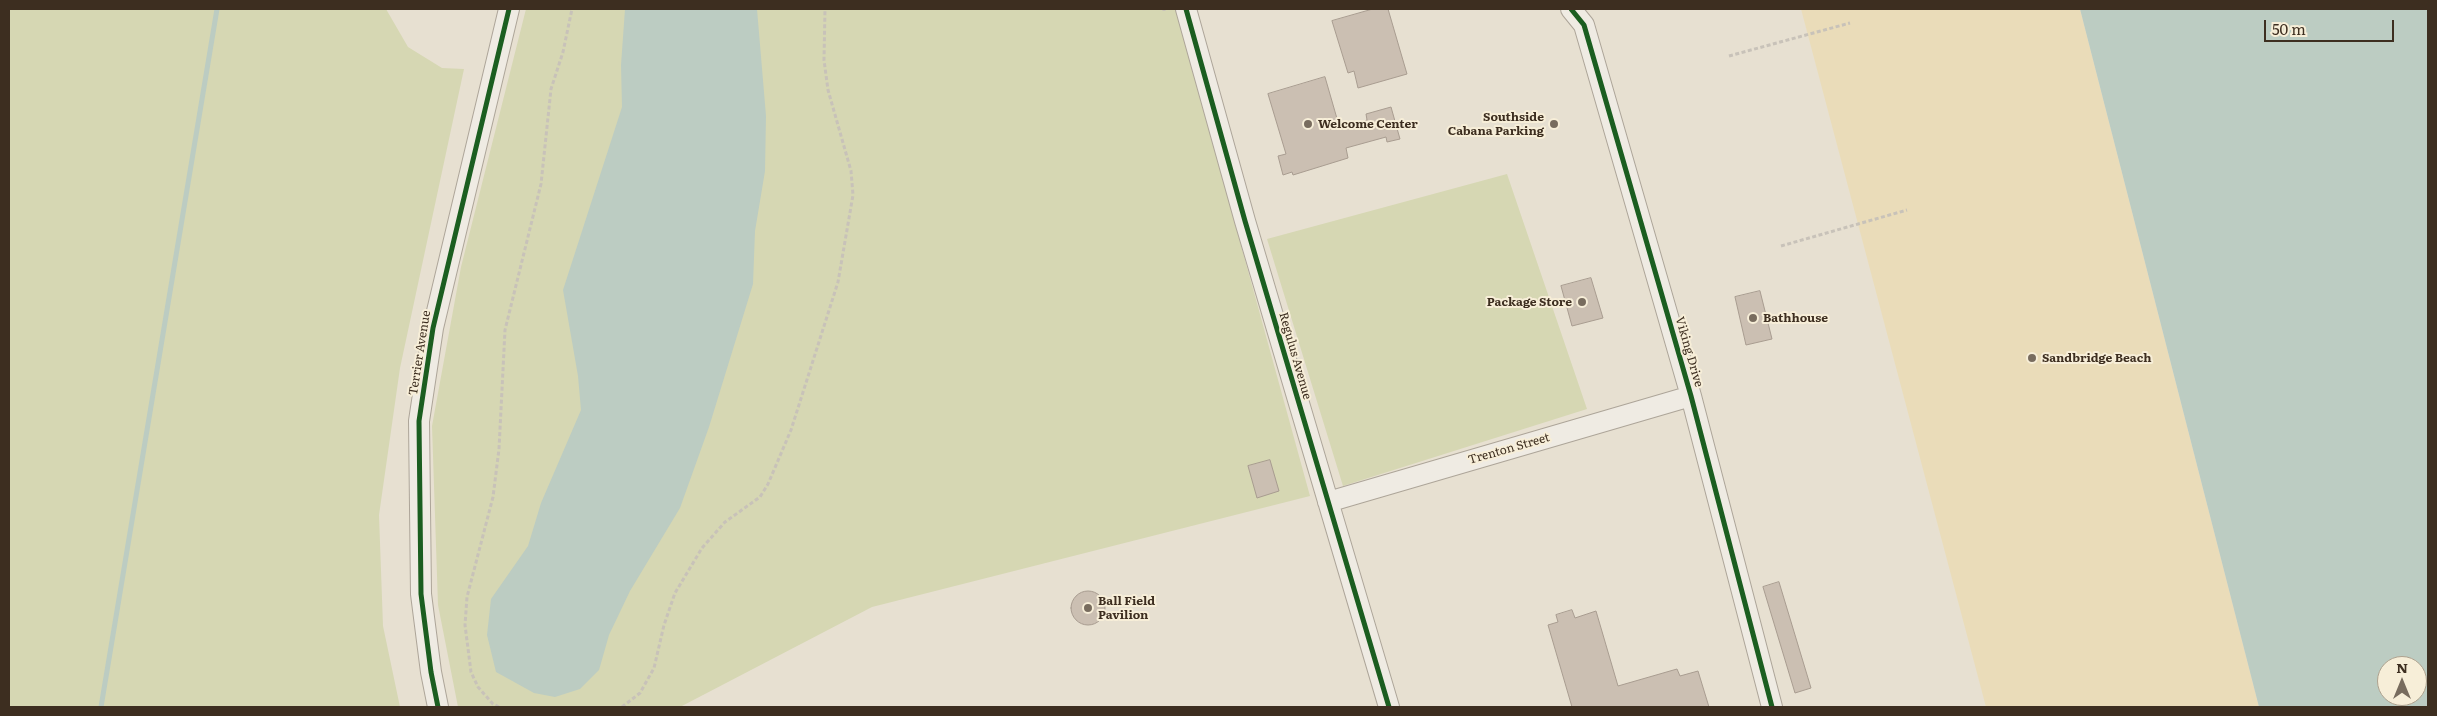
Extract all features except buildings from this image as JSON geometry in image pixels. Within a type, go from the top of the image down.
[{"type":"street","name":"Terrier Avenue","points":[[438,707],[431,672],[421,594],[419,421],[432,328],[509,9]]},
{"type":"street","name":"Regulus Avenue","points":[[1186,9],[1389,707]]},
{"type":"street","name":"Viking Drive","points":[[1571,9],[1584,25],[1691,396],[1772,707]]},
{"type":"street","name":"Trenton Street","points":[[1328,502],[1691,396]]},
{"type":"path","points":[[499,707],[493,704],[478,687],[471,672],[465,625],[466,597],[493,497],[499,449],[505,330],[540,184],[550,88],[563,52],[572,9]]},
{"type":"path","points":[[622,707],[640,693],[654,668],[674,593],[702,548],[725,522],[760,497],[768,484],[791,430],[838,282],[853,195],[851,171],[828,90],[824,60],[825,9]]},
{"type":"path","points":[[1729,56],[1850,23]]},
{"type":"path","points":[[1781,246],[1907,210]]},
{"type":"green space","points":[[9,9],[386,9],[408,47],[442,68],[464,69],[400,368],[379,515],[383,626],[400,707],[9,707]]},
{"type":"green space","points":[[526,9],[1176,9],[1310,496],[872,607],[680,707],[458,707],[438,605],[432,426],[461,267]]},
{"type":"green space","points":[[1507,174],[1587,409],[1343,486],[1267,239]]},
{"type":"sand","name":"Sandbridge Beach","points":[[1801,9],[2080,9],[2259,707],[1986,707]]},
{"type":"shaded area","points":[[625,9],[757,9],[766,116],[765,171],[755,231],[753,284],[709,427],[680,508],[630,591],[609,635],[599,670],[580,689],[555,697],[534,693],[496,672],[487,635],[491,599],[528,546],[541,503],[581,410],[578,376],[563,290],[622,107],[621,65]]},
{"type":"shaded area","points":[[2080,9],[2428,9],[2428,707],[2259,707]]},
{"type":"waterway","points":[[101,707],[217,9]]},
{"type":"cycle path","points":[[438,707],[431,672],[421,594],[419,421],[433,328],[509,9]]},
{"type":"cycle path","points":[[1186,9],[1245,221],[1389,707]]},
{"type":"cycle path","points":[[1571,9],[1584,25],[1691,396],[1772,707]]},
{"type":"place","name":"Welcome Center","points":[[1308,124]]},
{"type":"place","name":"Southside Cabana Parking","points":[[1554,124]]},
{"type":"place","name":"Package Store","points":[[1582,302]]},
{"type":"place","name":"Bathhouse","points":[[1753,318]]},
{"type":"place","name":"Sandbridge Beach","points":[[2032,358]]},
{"type":"place","name":"Ball Field Pavilion","points":[[1088,608]]}]
